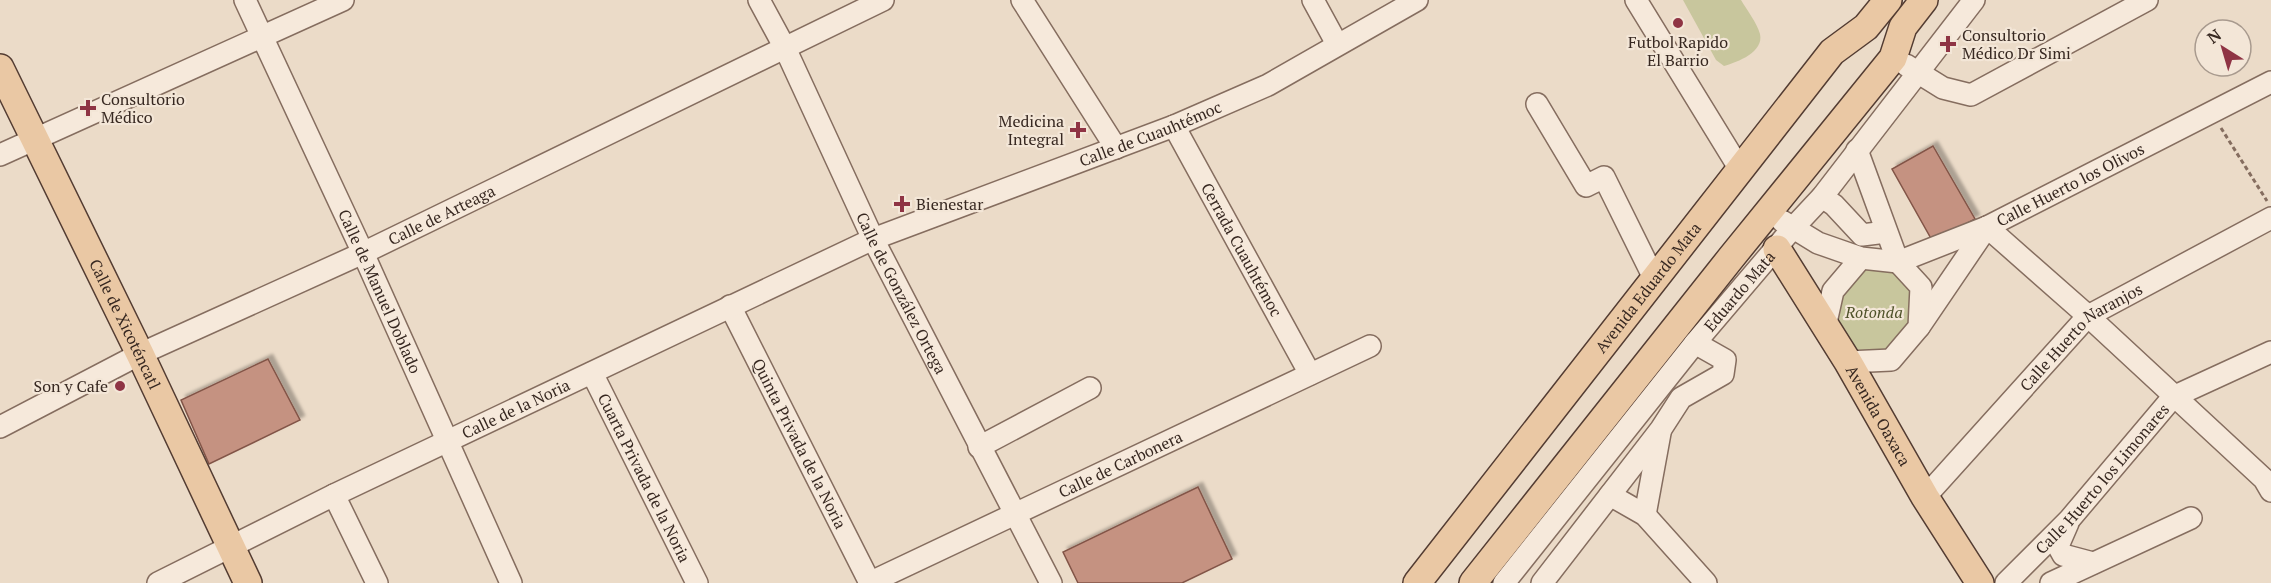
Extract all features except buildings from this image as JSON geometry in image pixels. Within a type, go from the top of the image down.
[{"type":"main road","name":"Avenida Eduardo Mata","points":[[1417,583],[1832,52],[1866,27],[1888,0]]},
{"type":"main road","points":[[1473,583],[1893,58],[1903,27],[1924,0]]},
{"type":"main road","name":"Calle de Xicoténcatl","points":[[0,68],[140,354],[248,583]]},
{"type":"main road","name":"Avenida Oaxaca","points":[[1784,239],[1825,327],[1848,362],[1925,497],[1980,583]]},
{"type":"main road","points":[[1435,583],[1434,578],[1441,563],[1482,514],[1491,489]]},
{"type":"street","name":"Calle de Manuel Doblado","points":[[245,0],[363,253],[446,443],[511,583]]},
{"type":"street","points":[[0,155],[343,0]]},
{"type":"street","name":"Calle de González Ortega","points":[[759,0],[785,48],[873,239],[1051,583]]},
{"type":"street","name":"Calle de Arteaga","points":[[0,427],[140,354],[363,253],[883,0]]},
{"type":"street","points":[[1022,0],[1116,148]]},
{"type":"street","points":[[1313,0],[1337,44]]},
{"type":"street","name":"Calle de Cuauhtémoc","points":[[873,239],[1174,126],[1268,85],[1417,0]]},
{"type":"street","points":[[1636,0],[1741,171]]},
{"type":"street","points":[[1832,52],[1874,0]]},
{"type":"street","points":[[1938,0],[1893,58],[1943,88],[1971,95],[2147,0]]},
{"type":"street","name":"Eduardo Mata","points":[[1504,583],[1695,343],[1822,197],[1974,0]]},
{"type":"street","name":"Calle Huerto los Olivos","points":[[1769,211],[1784,239],[1818,243],[1861,258],[1898,262],[1987,227],[2271,82]]},
{"type":"street","points":[[1537,104],[1586,186],[1604,177],[1655,280]]},
{"type":"street","name":"Cerrada Cuauhtémoc","points":[[1174,126],[1310,374]]},
{"type":"street","points":[[1857,150],[1898,262],[1921,287],[1918,327]]},
{"type":"street","points":[[1822,197],[1834,205],[1862,235],[1886,232]]},
{"type":"street","name":"Calle Huerto Naranjos","points":[[1925,497],[2088,316],[2271,218]]},
{"type":"street","points":[[1848,362],[1890,360],[1918,327],[1987,227],[2088,316],[2264,479],[2271,491]]},
{"type":"street","name":"Calle de la Noria","points":[[158,583],[333,495],[873,239]]},
{"type":"street","points":[[1825,327],[1833,291],[1861,258]]},
{"type":"street","name":"Quinta Privada de la Noria","points":[[730,306],[870,583]]},
{"type":"street","points":[[1542,583],[1661,429],[1681,398],[1723,374],[1725,360],[1695,343]]},
{"type":"street","name":"Calle de Carbonera","points":[[870,583],[1370,346]]},
{"type":"street","name":"Calle Huerto los Limonares","points":[[2006,583],[2069,520],[2173,397],[2271,352]]},
{"type":"street","name":"Cuarta Privada de la Noria","points":[[592,373],[697,583]]},
{"type":"street","points":[[1664,384],[1681,398]]},
{"type":"street","points":[[979,447],[1090,388]]},
{"type":"street","points":[[1645,515],[1661,429]]},
{"type":"street","points":[[333,495],[377,583]]},
{"type":"street","points":[[1610,495],[1645,515],[1706,583]]},
{"type":"street","points":[[2051,583],[2191,518]]},
{"type":"street","points":[[2069,520],[2058,546],[2063,555],[2093,563]]},
{"type":"path","points":[[2211,113],[2271,208]]},
{"type":"green space","points":[[1683,0],[1741,0],[1759,30],[1758,46],[1743,59],[1724,66],[1716,60]]},
{"type":"green space","name":"Rotonda","points":[[1863,263],[1895,265],[1918,287],[1918,325],[1889,358],[1847,360],[1828,326],[1834,291]]},
{"type":"place","name":"Futbol Rapido El Barrio","points":[[1678,23]]},
{"type":"place","name":"Consultorio Médico Dr Simi","points":[[1948,44]]},
{"type":"place","name":"Consultorio Médico","points":[[88,108]]},
{"type":"place","name":"Medicina Integral","points":[[1078,130]]},
{"type":"place","name":"Bienestar","points":[[902,204]]},
{"type":"place","name":"Son y Cafe","points":[[120,386]]}]
